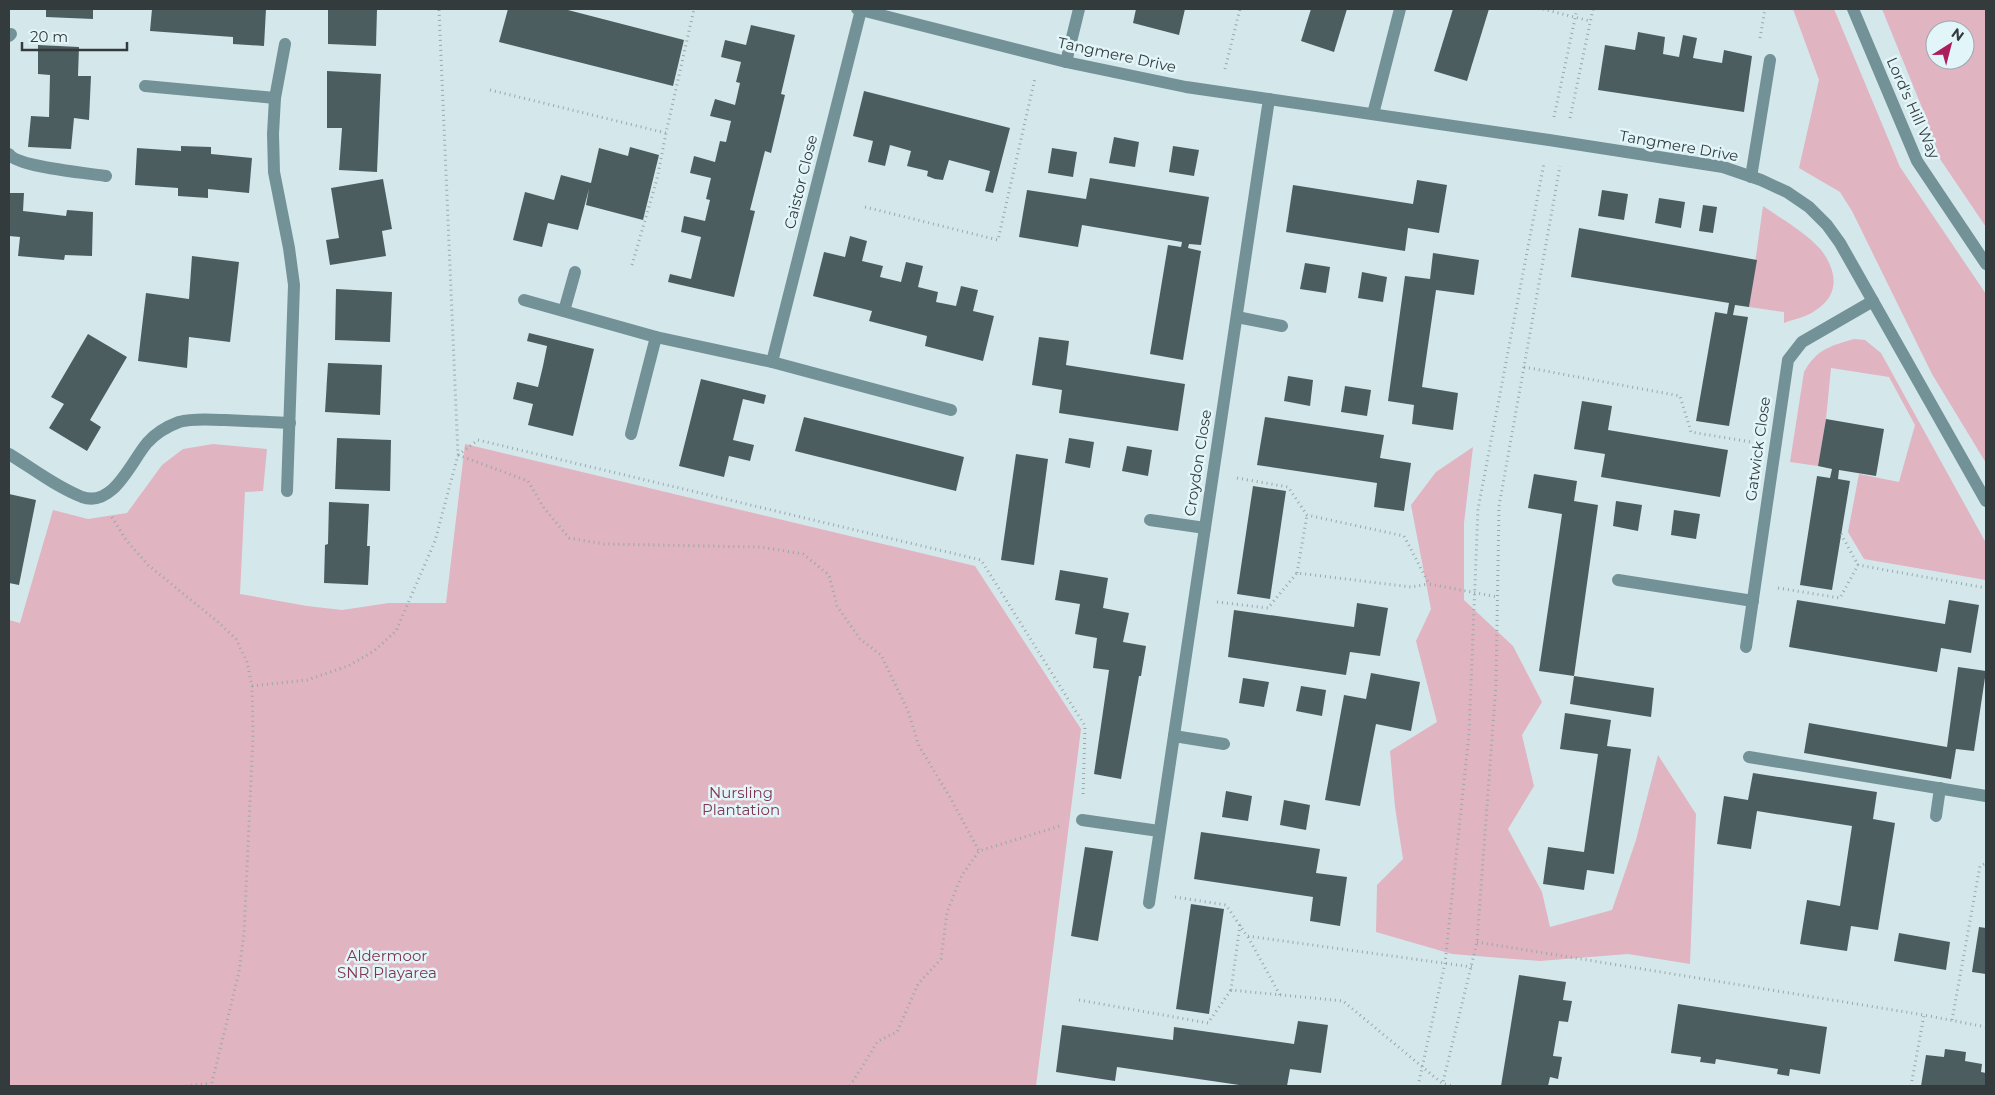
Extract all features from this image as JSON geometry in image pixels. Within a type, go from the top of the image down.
[{"type":"street","name":"Tangmere Drive","points":[[859,9],[1066,62],[1186,87],[1723,167],[1786,192],[1808,207],[1827,225],[1853,264],[1986,501]]},
{"type":"street","name":"Caistor Close","points":[[772,362],[859,9]]},
{"type":"street","points":[[1066,62],[1079,9]]},
{"type":"street","points":[[1373,114],[1400,9]]},
{"type":"street","name":"Lord's Hill Way","points":[[1854,9],[1917,161],[1986,264]]},
{"type":"street","points":[[285,44],[275,98],[273,134],[274,172],[289,248],[294,285],[287,491]]},
{"type":"street","points":[[1751,177],[1770,60]]},
{"type":"street","points":[[146,86],[275,98]]},
{"type":"street","name":"Croydon Close","points":[[1149,898],[1269,99]]},
{"type":"street","points":[[10,156],[24,164],[106,176]]},
{"type":"street","points":[[564,312],[575,272]]},
{"type":"street","points":[[524,300],[656,337],[772,362],[951,410]]},
{"type":"street","name":"Gatwick Close","points":[[1746,647],[1788,360],[1802,342],[1873,301]]},
{"type":"street","points":[[1237,317],[1282,326]]},
{"type":"street","points":[[631,434],[656,337]]},
{"type":"street","points":[[9,454],[82,497],[92,498],[102,496],[118,485],[147,443],[154,436],[179,422],[196,420],[290,423]]},
{"type":"street","points":[[1150,520],[1205,528]]},
{"type":"street","points":[[1618,580],[1753,601]]},
{"type":"street","points":[[1174,736],[1224,744]]},
{"type":"street","points":[[1749,757],[1986,796]]},
{"type":"street","points":[[1936,816],[1940,788]]},
{"type":"street","points":[[1082,820],[1159,831]]},
{"type":"path","points":[[252,686],[307,680],[348,666],[374,651],[396,631],[435,541],[458,456],[439,9]]},
{"type":"path","points":[[632,265],[657,180],[694,9]]},
{"type":"path","points":[[1220,92],[1240,9]]},
{"type":"path","points":[[1543,9],[1590,21]]},
{"type":"path","points":[[1418,1086],[1445,963],[1469,734],[1478,510],[1549,140],[1577,9]]},
{"type":"path","points":[[1442,1085],[1477,942],[1496,684],[1500,506],[1564,142],[1593,9]]},
{"type":"path","points":[[865,207],[998,240],[1040,55]]},
{"type":"path","points":[[490,90],[666,133]]},
{"type":"path","points":[[1524,367],[1680,396],[1691,432],[1775,446]]},
{"type":"path","points":[[458,456],[478,440],[981,560],[1085,726],[1082,820],[980,851],[962,875],[947,912],[941,959],[918,984],[897,1032],[878,1041],[850,1086]]},
{"type":"path","points":[[458,456],[528,481],[544,508],[569,538],[604,544],[761,548],[803,554],[829,575],[837,606],[860,639],[880,655],[908,711],[919,746],[952,798],[980,851]]},
{"type":"path","points":[[1194,600],[1268,608],[1297,573],[1307,515],[1288,486],[1213,475]]},
{"type":"path","points":[[102,496],[109,513],[126,540],[148,565],[236,639],[247,662],[252,686],[253,737],[244,933],[240,972],[210,1084],[186,1086]]},
{"type":"path","points":[[1307,515],[1404,536],[1429,584]]},
{"type":"path","points":[[1842,534],[1858,565]]},
{"type":"path","points":[[1755,585],[1840,598],[1858,565]]},
{"type":"path","points":[[1858,565],[1986,588]]},
{"type":"path","points":[[1297,573],[1412,587],[1429,584],[1498,597]]},
{"type":"path","points":[[1952,1020],[1980,866],[1986,863]]},
{"type":"path","points":[[1149,898],[1226,905],[1248,936],[1280,995]]},
{"type":"path","points":[[1079,1000],[1208,1023],[1231,990],[1240,925]]},
{"type":"path","points":[[1248,936],[1472,967]]},
{"type":"path","points":[[1477,942],[1924,1015],[1986,1027]]},
{"type":"path","points":[[1231,990],[1342,1001],[1442,1085],[1454,1086]]},
{"type":"path","points":[[1911,1086],[1924,1015]]},
{"type":"green space","points":[[1793,9],[1834,9],[1900,167],[1986,294],[1986,463],[1932,374],[1852,211],[1840,192],[1799,168],[1819,80]]},
{"type":"green space","points":[[1882,9],[1986,9],[1986,227],[1940,159],[1925,115]]},
{"type":"green space","points":[[1763,206],[1812,241],[1824,254],[1832,270],[1834,285],[1829,298],[1809,314],[1784,323],[1784,312],[1749,307]]},
{"type":"green space","points":[[1854,339],[1865,340],[1881,353],[1986,543],[1986,580],[1864,559],[1848,532],[1859,474],[1899,482],[1915,425],[1889,377],[1831,368],[1826,419],[1818,466],[1790,462],[1804,372],[1814,358],[1825,349]]},
{"type":"green space","points":[[213,444],[267,449],[263,491],[245,492],[240,594],[307,606],[342,610],[389,603],[446,603],[465,444],[975,566],[1081,729],[1036,1086],[9,1086],[9,620],[20,623],[53,510],[88,519],[127,513],[162,465],[183,449]]},
{"type":"green space","points":[[1473,447],[1464,523],[1464,600],[1513,646],[1542,702],[1522,735],[1534,786],[1508,829],[1542,892],[1550,927],[1612,910],[1636,840],[1658,755],[1696,814],[1690,964],[1628,954],[1540,961],[1452,954],[1376,932],[1377,885],[1403,859],[1395,807],[1390,751],[1437,722],[1416,641],[1431,609],[1411,505],[1436,472]]},
{"type":"building","points":[[46,9],[93,9],[93,19],[46,17]]},
{"type":"building","points":[[152,9],[266,9],[264,46],[233,44],[233,37],[150,31]]},
{"type":"building","points":[[328,9],[377,9],[376,46],[328,44]]},
{"type":"building","points":[[508,9],[564,9],[684,40],[673,86],[499,42]]},
{"type":"building","points":[[1136,9],[1185,9],[1179,35],[1133,23]]},
{"type":"building","points":[[1311,9],[1347,9],[1334,52],[1301,41]]},
{"type":"building","points":[[1453,9],[1489,9],[1467,81],[1434,71]]},
{"type":"building","points":[[751,25],[795,35],[781,94],[785,95],[771,153],[765,151],[750,210],[755,211],[734,297],[668,282],[670,274],[691,279],[701,237],[681,232],[684,216],[705,221],[710,200],[706,199],[711,178],[690,173],[694,156],[715,162],[720,141],[726,142],[731,121],[710,116],[715,99],[735,105],[740,83],[736,82],[741,62],[721,57],[725,40],[746,45]]},
{"type":"building","points":[[1638,32],[1665,37],[1663,54],[1679,57],[1683,35],[1697,38],[1693,58],[1722,63],[1724,50],[1752,56],[1744,112],[1598,90],[1605,45],[1635,50]]},
{"type":"building","points":[[38,45],[79,47],[78,76],[91,76],[89,120],[74,118],[71,149],[28,147],[31,116],[49,117],[50,75],[38,74]]},
{"type":"building","points":[[327,71],[381,74],[377,172],[339,170],[342,128],[327,128]]},
{"type":"building","points":[[864,91],[1010,128],[993,193],[985,191],[990,171],[949,160],[943,180],[935,179],[927,176],[928,171],[907,166],[911,151],[890,145],[885,166],[868,162],[873,141],[853,136]]},
{"type":"building","points":[[1114,137],[1139,142],[1135,167],[1109,163]]},
{"type":"building","points":[[181,146],[211,147],[211,154],[252,158],[249,193],[208,189],[208,198],[178,196],[178,188],[135,185],[137,148],[181,151]]},
{"type":"building","points":[[1173,146],[1199,150],[1194,176],[1169,172]]},
{"type":"building","points":[[630,147],[659,155],[643,220],[586,205],[589,189],[578,230],[548,223],[542,247],[513,240],[525,192],[554,200],[561,175],[591,183],[599,148],[628,156]]},
{"type":"building","points":[[1052,148],[1077,152],[1073,177],[1048,173]]},
{"type":"building","points":[[1090,178],[1209,197],[1201,245],[1189,244],[1188,248],[1201,251],[1183,360],[1150,354],[1168,245],[1181,247],[1182,242],[1082,225],[1078,247],[1019,237],[1027,190],[1086,199]]},
{"type":"building","points":[[383,179],[392,229],[382,231],[386,256],[330,265],[326,240],[339,238],[331,188]]},
{"type":"building","points":[[1417,180],[1447,185],[1439,233],[1408,228],[1405,251],[1286,232],[1293,185],[1413,204]]},
{"type":"building","points":[[1602,190],[1628,194],[1624,220],[1598,216]]},
{"type":"building","points":[[9,193],[24,193],[23,211],[66,216],[67,210],[93,212],[92,256],[65,255],[64,260],[18,256],[20,237],[9,236]]},
{"type":"building","points":[[1659,198],[1685,202],[1681,228],[1655,223]]},
{"type":"building","points":[[1703,205],[1717,207],[1713,233],[1699,231]]},
{"type":"building","points":[[1579,228],[1757,260],[1749,307],[1735,305],[1733,315],[1748,317],[1729,426],[1696,421],[1715,312],[1727,314],[1729,303],[1571,277]]},
{"type":"building","points":[[850,236],[867,241],[862,261],[883,266],[880,277],[901,282],[906,262],[923,266],[918,287],[938,292],[936,302],[956,306],[961,286],[978,290],[973,311],[994,316],[983,361],[925,346],[927,336],[869,321],[872,311],[813,296],[824,252],[845,257]]},
{"type":"building","points":[[1433,253],[1479,260],[1474,295],[1436,290],[1422,387],[1458,393],[1453,430],[1412,424],[1414,405],[1388,401],[1405,276],[1430,279]]},
{"type":"building","points":[[192,256],[239,262],[230,342],[189,337],[187,368],[138,361],[146,293],[189,299]]},
{"type":"building","points":[[1305,263],[1330,267],[1326,293],[1300,289]]},
{"type":"building","points":[[1362,272],[1387,277],[1383,302],[1358,298]]},
{"type":"building","points":[[336,289],[392,292],[390,342],[335,340]]},
{"type":"building","points":[[529,333],[594,349],[573,436],[528,425],[533,404],[513,399],[517,382],[538,387],[547,346],[527,341]]},
{"type":"building","points":[[88,334],[127,357],[90,420],[101,427],[87,451],[49,428],[64,404],[51,397]]},
{"type":"building","points":[[1039,337],[1069,341],[1066,365],[1185,384],[1178,431],[1059,413],[1062,390],[1032,385]]},
{"type":"building","points":[[328,363],[382,365],[380,415],[325,412]]},
{"type":"building","points":[[1288,376],[1313,380],[1310,406],[1284,401]]},
{"type":"building","points":[[701,379],[766,395],[764,404],[743,399],[733,440],[754,445],[750,461],[729,456],[724,477],[679,466]]},
{"type":"building","points":[[1345,386],[1371,390],[1367,416],[1341,412]]},
{"type":"building","points":[[1582,401],[1612,406],[1608,430],[1728,450],[1720,497],[1601,477],[1605,454],[1574,449]]},
{"type":"building","points":[[804,417],[964,457],[956,491],[795,451]]},
{"type":"building","points":[[1265,417],[1384,435],[1380,458],[1411,463],[1404,511],[1374,507],[1377,483],[1257,465]]},
{"type":"building","points":[[1826,419],[1884,429],[1876,476],[1839,470],[1838,479],[1850,481],[1832,590],[1800,585],[1817,476],[1830,478],[1832,469],[1818,466]]},
{"type":"building","points":[[337,438],[391,440],[390,491],[335,489]]},
{"type":"building","points":[[1069,438],[1094,442],[1090,468],[1065,463]]},
{"type":"building","points":[[1127,446],[1152,450],[1148,476],[1122,471]]},
{"type":"building","points":[[1016,454],[1048,459],[1034,565],[1001,560]]},
{"type":"building","points":[[1534,474],[1577,481],[1574,501],[1598,505],[1574,676],[1539,671],[1562,514],[1528,508]]},
{"type":"building","points":[[1253,486],[1286,491],[1270,599],[1237,594]]},
{"type":"building","points":[[9,494],[36,500],[19,585],[9,583]]},
{"type":"building","points":[[1616,501],[1642,505],[1638,531],[1613,526]]},
{"type":"building","points":[[329,502],[369,504],[367,546],[370,546],[368,585],[324,583],[325,545],[328,544]]},
{"type":"building","points":[[1674,510],[1700,514],[1696,539],[1671,535]]},
{"type":"building","points":[[1060,570],[1108,578],[1103,608],[1129,613],[1123,642],[1146,646],[1121,779],[1094,774],[1109,670],[1093,668],[1097,638],[1075,634],[1080,604],[1055,600]]},
{"type":"building","points":[[1797,600],[1945,624],[1949,600],[1979,605],[1971,653],[1941,648],[1937,672],[1789,647]]},
{"type":"building","points":[[1357,603],[1388,608],[1380,656],[1350,652],[1346,675],[1228,657],[1234,610],[1354,627]]},
{"type":"building","points":[[1958,667],[1986,671],[1974,751],[1956,749],[1951,779],[1804,753],[1809,723],[1947,747]]},
{"type":"building","points":[[1371,673],[1420,682],[1411,731],[1376,724],[1360,806],[1325,800],[1344,695],[1366,699]]},
{"type":"building","points":[[1574,676],[1654,688],[1651,717],[1570,704]]},
{"type":"building","points":[[1243,678],[1269,682],[1264,707],[1239,703]]},
{"type":"building","points":[[1301,686],[1326,690],[1322,716],[1296,711]]},
{"type":"building","points":[[1565,713],[1611,720],[1607,746],[1631,749],[1614,874],[1587,870],[1584,890],[1543,884],[1548,847],[1584,852],[1598,754],[1560,749]]},
{"type":"building","points":[[1753,773],[1877,792],[1873,819],[1895,823],[1878,930],[1851,926],[1847,951],[1800,944],[1807,900],[1840,906],[1852,826],[1757,811],[1751,849],[1717,844],[1724,796],[1748,800]]},
{"type":"building","points":[[1226,791],[1252,796],[1248,821],[1222,817]]},
{"type":"building","points":[[1284,800],[1310,805],[1306,830],[1280,825]]},
{"type":"building","points":[[1201,832],[1320,849],[1316,873],[1347,877],[1340,926],[1310,921],[1313,897],[1194,879]]},
{"type":"building","points":[[1085,847],[1113,851],[1098,941],[1071,936]]},
{"type":"building","points":[[1191,904],[1224,909],[1209,1014],[1176,1009]]},
{"type":"building","points":[[1979,927],[1986,928],[1986,974],[1972,972]]},
{"type":"building","points":[[1899,933],[1950,942],[1946,970],[1894,961]]},
{"type":"building","points":[[1519,975],[1566,982],[1563,1000],[1572,1001],[1568,1022],[1559,1021],[1553,1056],[1562,1057],[1558,1079],[1550,1077],[1548,1086],[1501,1086]]},
{"type":"building","points":[[1678,1004],[1827,1027],[1820,1074],[1790,1069],[1789,1076],[1777,1074],[1778,1069],[1716,1059],[1715,1064],[1700,1062],[1701,1057],[1671,1053]]},
{"type":"building","points":[[1298,1021],[1328,1025],[1321,1073],[1290,1069],[1287,1086],[1246,1086],[1117,1067],[1115,1081],[1056,1072],[1062,1025],[1173,1040],[1174,1027],[1294,1044]]},
{"type":"building","points":[[1945,1049],[1966,1052],[1965,1061],[1982,1064],[1981,1072],[1986,1073],[1986,1086],[1921,1086],[1926,1055],[1944,1057]]},
{"type":"park label","name":"Nursling Plantation","points":[[741,802]]},
{"type":"park label","name":"Aldermoor SNR Playarea","points":[[387,964]]}]
